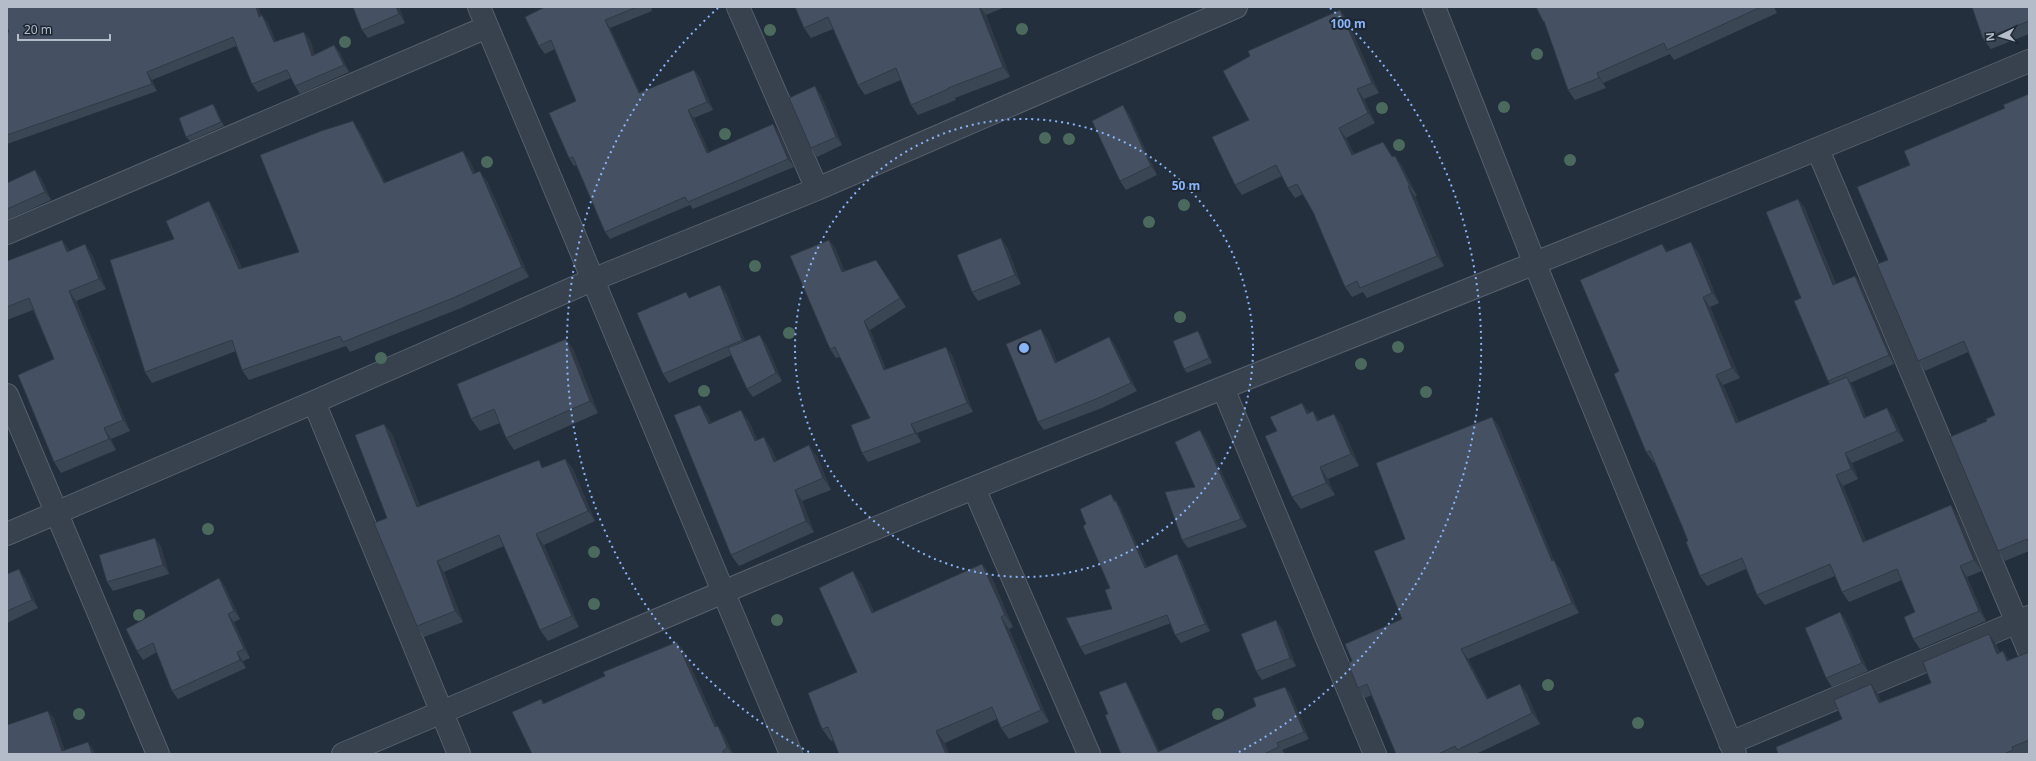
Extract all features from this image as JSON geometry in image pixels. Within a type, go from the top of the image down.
[{"type":"street","points":[[479,7],[791,754]]},
{"type":"street","points":[[738,7],[817,189]]},
{"type":"street","points":[[7,534],[592,280],[817,189],[1236,7]]},
{"type":"street","points":[[1434,7],[1535,264],[1733,748],[2023,619]]},
{"type":"street","points":[[7,233],[487,27]]},
{"type":"street","points":[[342,754],[722,591],[974,488],[1818,150],[2029,61]]},
{"type":"street","points":[[1818,150],[2023,619],[2029,650]]},
{"type":"street","points":[[1223,388],[1375,754]]},
{"type":"street","points":[[7,395],[158,754]]},
{"type":"street","points":[[314,402],[459,754]]},
{"type":"street","points":[[974,488],[1089,754]]},
{"type":"building","points":[[7,7],[256,7],[259,17],[262,15],[274,42],[304,32],[312,56],[334,45],[344,65],[295,86],[287,70],[252,84],[233,37],[147,72],[152,84],[7,135],[7,32],[9,32],[7,27]]},
{"type":"building","points":[[353,7],[396,7],[399,14],[362,30]]},
{"type":"building","points":[[545,7],[637,7],[605,20],[639,93],[694,70],[707,102],[688,110],[707,153],[773,124],[788,159],[688,202],[685,197],[605,232],[573,157],[569,158],[549,113],[576,101],[551,40],[539,46],[525,17]]},
{"type":"building","points":[[795,7],[979,7],[1003,67],[948,88],[911,105],[896,68],[858,85],[828,17],[804,28]]},
{"type":"building","points":[[1536,7],[1761,7],[1667,50],[1664,43],[1597,73],[1599,78],[1568,90],[1544,21]]},
{"type":"building","points":[[1972,7],[2029,7],[2029,21],[1983,39]]},
{"type":"building","points":[[1340,10],[1372,83],[1357,89],[1368,113],[1339,128],[1352,155],[1383,142],[1392,157],[1395,156],[1410,186],[1408,186],[1437,256],[1360,288],[1357,281],[1345,287],[1313,212],[1297,184],[1288,188],[1276,165],[1235,185],[1212,137],[1249,120],[1223,71],[1250,56],[1248,51]]},
{"type":"building","points":[[815,86],[836,137],[811,148],[789,98]]},
{"type":"building","points":[[2029,94],[2029,542],[2027,539],[1998,551],[1950,437],[1987,421],[1986,419],[1995,415],[1964,341],[1918,361],[1877,264],[1888,260],[1857,187],[1910,165],[1904,151],[2005,108],[2003,105]]},
{"type":"building","points":[[213,104],[221,122],[186,137],[179,118]]},
{"type":"building","points":[[1123,105],[1151,166],[1120,181],[1092,121]]},
{"type":"building","points":[[353,121],[384,183],[463,151],[473,174],[480,171],[522,267],[453,298],[343,342],[340,336],[242,370],[232,340],[145,372],[110,260],[174,239],[166,221],[209,201],[239,269],[299,252],[260,155],[321,131]]},
{"type":"building","points":[[35,170],[45,192],[7,209],[7,183]]},
{"type":"building","points":[[1798,199],[1833,285],[1855,276],[1889,355],[1828,381],[1794,301],[1801,298],[1766,212]]},
{"type":"building","points":[[1001,238],[1015,275],[972,292],[957,255]]},
{"type":"building","points":[[62,240],[67,252],[85,244],[99,279],[69,291],[123,420],[104,428],[109,439],[54,462],[18,375],[54,359],[29,298],[7,307],[7,261]]},
{"type":"building","points":[[829,240],[842,272],[876,260],[900,298],[864,321],[884,370],[946,347],[967,403],[911,424],[915,433],[862,453],[851,425],[870,418],[835,347],[830,349],[790,256]]},
{"type":"building","points":[[1691,242],[1712,293],[1703,297],[1732,368],[1716,375],[1736,423],[1847,377],[1864,418],[1887,408],[1897,431],[1845,453],[1851,469],[1836,475],[1863,542],[1951,505],[1974,560],[1960,566],[1979,611],[1913,639],[1904,617],[1915,612],[1897,569],[1842,592],[1830,564],[1757,595],[1742,558],[1700,576],[1686,542],[1688,541],[1682,526],[1650,451],[1646,452],[1614,374],[1619,371],[1580,280],[1662,244],[1666,252]]},
{"type":"building","points":[[720,285],[742,340],[663,374],[637,313],[686,292],[689,298]]},
{"type":"building","points":[[1041,329],[1055,363],[1109,337],[1131,383],[1096,399],[1038,422],[1006,344]]},
{"type":"building","points":[[1198,331],[1209,358],[1184,369],[1173,341]]},
{"type":"building","points":[[760,335],[776,373],[747,389],[728,348]]},
{"type":"building","points":[[566,339],[590,401],[506,438],[494,409],[471,419],[457,384]]},
{"type":"building","points":[[1302,403],[1307,414],[1313,411],[1317,421],[1334,414],[1351,454],[1320,467],[1326,483],[1292,497],[1265,436],[1277,431],[1270,417]]},
{"type":"building","points":[[700,405],[709,424],[741,410],[755,441],[764,437],[774,462],[809,445],[823,478],[795,490],[806,521],[731,555],[674,415]]},
{"type":"building","points":[[1492,417],[1552,561],[1554,560],[1572,603],[1461,649],[1487,699],[1520,684],[1532,713],[1457,750],[1455,746],[1438,754],[1396,754],[1367,684],[1358,688],[1348,663],[1352,661],[1345,644],[1402,619],[1374,551],[1405,539],[1376,463]]},
{"type":"building","points":[[384,424],[417,507],[539,460],[542,468],[565,459],[588,511],[536,534],[572,616],[540,630],[499,535],[437,561],[455,611],[417,626],[374,523],[387,518],[355,435]]},
{"type":"building","points":[[1200,430],[1241,519],[1182,540],[1165,492],[1195,487],[1175,442]]},
{"type":"building","points":[[1111,494],[1114,501],[1116,501],[1145,568],[1177,554],[1205,624],[1175,635],[1167,615],[1080,647],[1066,618],[1112,609],[1105,590],[1110,588],[1083,526],[1086,524],[1080,509]]},
{"type":"building","points":[[155,538],[163,565],[107,582],[99,555]]},
{"type":"building","points":[[982,564],[1005,615],[1001,617],[1041,710],[1001,728],[992,707],[936,731],[946,754],[839,754],[828,727],[822,729],[808,693],[857,672],[819,588],[853,571],[872,613]]},
{"type":"building","points":[[19,569],[32,600],[7,611],[7,574]]},
{"type":"building","points":[[219,578],[234,611],[228,614],[244,649],[237,652],[240,660],[172,691],[153,643],[137,651],[126,629]]},
{"type":"building","points":[[1840,612],[1862,663],[1826,678],[1805,628]]},
{"type":"building","points":[[1276,620],[1290,658],[1256,671],[1241,634]]},
{"type":"building","points":[[1989,634],[1997,654],[2003,651],[2007,661],[2029,652],[2029,740],[2012,747],[2013,750],[2004,754],[1778,754],[1776,747],[1842,719],[1834,700],[1871,684],[1879,703],[1931,683],[1923,662]]},
{"type":"building","points":[[677,642],[715,727],[718,726],[727,747],[723,751],[724,754],[532,754],[512,712],[541,699],[543,704],[605,676],[603,672]]},
{"type":"building","points":[[1126,682],[1158,752],[1256,706],[1253,698],[1285,687],[1304,732],[1277,743],[1279,747],[1264,754],[1121,754],[1105,715],[1108,714],[1099,692]]},
{"type":"building","points":[[48,711],[62,751],[88,742],[92,754],[7,754],[7,725]]}]
